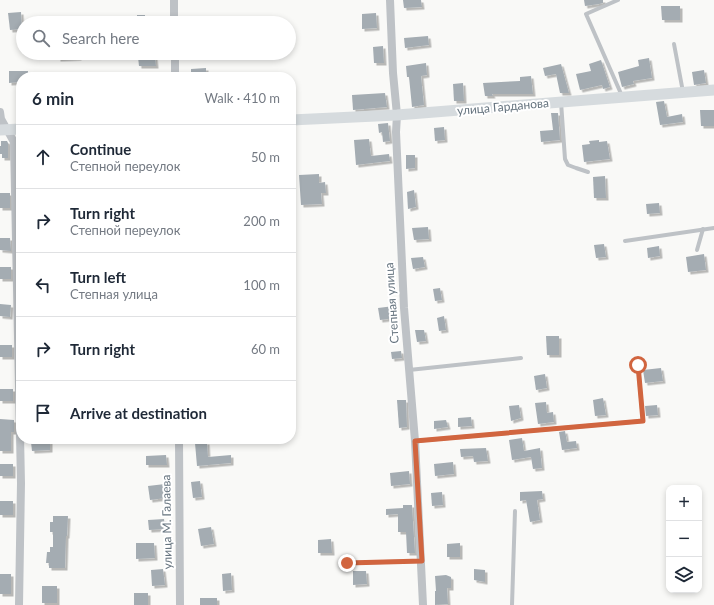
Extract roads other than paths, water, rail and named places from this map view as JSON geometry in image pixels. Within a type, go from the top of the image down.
[{"type":"street","points":[[174,0],[174,16]]},
{"type":"street","name":"Степная улица","points":[[390,0],[393,73],[397,115],[396,132],[403,292],[415,441],[423,605]]},
{"type":"street","points":[[175,60],[175,72]]},
{"type":"street","name":"улица Гарданова","points":[[296,120],[397,115],[714,90]]},
{"type":"street","points":[[0,112],[4,130],[14,142],[16,245]]},
{"type":"street","points":[[4,130],[16,129]]},
{"type":"street","points":[[19,605],[20,444]]},
{"type":"street","name":"улица М. Галаева","points":[[179,444],[180,605]]},
{"type":"lane","points":[[618,0],[586,14],[622,97]]},
{"type":"lane","points":[[674,44],[683,92]]},
{"type":"lane","points":[[561,102],[565,159],[568,164],[588,172]]},
{"type":"lane","points":[[625,241],[714,228]]},
{"type":"lane","points":[[697,250],[703,230]]},
{"type":"lane","points":[[409,370],[521,358]]},
{"type":"lane","points":[[415,441],[643,421],[638,365]]},
{"type":"lane","points":[[512,605],[515,510]]},
{"type":"lane","points":[[347,563],[422,561]]}]
